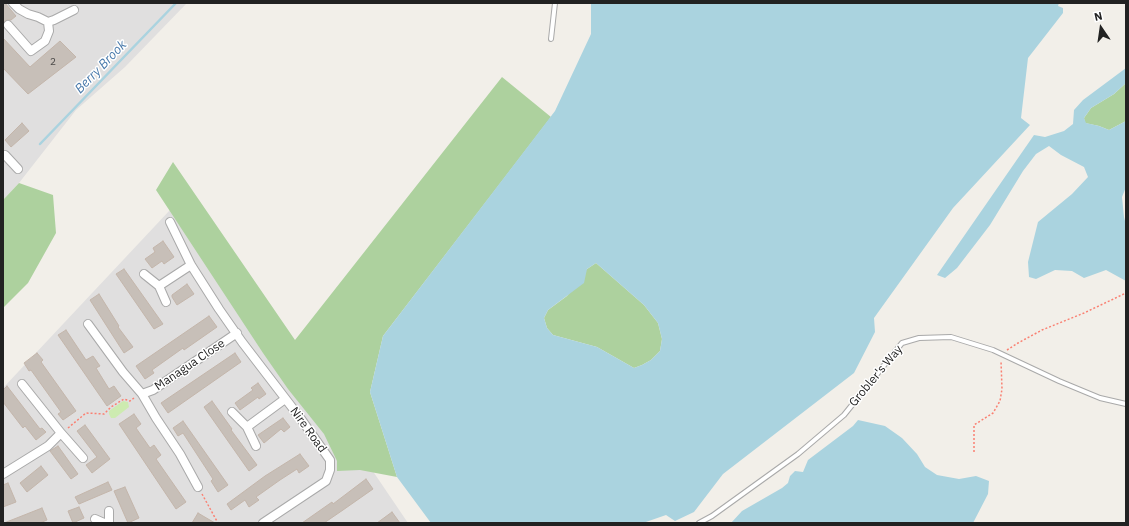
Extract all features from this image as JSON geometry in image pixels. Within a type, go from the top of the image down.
[{"type":"street","points":[[12,3],[28,14],[48,22],[74,10]]},
{"type":"street","points":[[8,25],[31,51],[45,41],[49,30],[48,22]]},
{"type":"street","points":[[4,155],[18,168]]},
{"type":"street","name":"Nire Road","points":[[170,222],[191,265],[242,342],[330,460],[330,470],[326,481],[263,523]]},
{"type":"street","points":[[158,286],[191,265]]},
{"type":"street","points":[[144,274],[158,286],[166,302]]},
{"type":"street","name":"Managua Close","points":[[88,324],[123,372],[142,394],[180,454],[198,487]]},
{"type":"street","name":"Managua Close","points":[[142,394],[153,390],[237,333]]},
{"type":"street","points":[[22,384],[83,458]]},
{"type":"street","name":"Nire Road","points":[[247,427],[285,399]]},
{"type":"street","points":[[232,412],[247,427],[256,446]]},
{"type":"street","points":[[3,474],[48,446],[61,433]]},
{"type":"street","points":[[108,523],[110,510]]},
{"type":"street","points":[[95,519],[104,523]]},
{"type":"lane","points":[[551,39],[555,3]]},
{"type":"lane","name":"Grobler's Way","points":[[699,523],[712,516],[798,454],[844,415],[902,343],[919,338],[951,337],[1002,353],[1100,398],[1126,404]]},
{"type":"path","points":[[974,452],[974,425],[993,413],[1000,401],[1002,389],[1002,353],[1018,342],[1042,330],[1084,313],[1126,293]]},
{"type":"path","points":[[61,433],[86,413],[104,414],[111,407],[124,399],[130,401],[142,394]]},
{"type":"path","points":[[198,487],[218,523]]},
{"type":"shaded area","points":[[3,3],[187,3],[125,67],[76,110],[19,183],[3,200]]},
{"type":"shaded area","points":[[185,194],[408,523],[3,523],[3,388]]},
{"type":"green space","points":[[502,77],[551,117],[383,336],[370,392],[397,477],[360,470],[337,471],[337,461],[324,434],[288,389],[263,353],[156,190],[173,162],[295,340]]},
{"type":"green space","points":[[1126,83],[1126,121],[1109,130],[1085,123],[1084,118],[1091,108],[1114,94]]},
{"type":"green space","points":[[19,183],[53,195],[56,233],[28,283],[3,308],[3,200]]},
{"type":"green space","points":[[596,263],[644,305],[658,323],[662,339],[660,351],[651,360],[642,365],[634,368],[597,347],[553,335],[547,328],[544,318],[548,310],[567,296],[587,269]]},
{"type":"green space","points":[[123,401],[128,402],[129,407],[115,418],[111,418],[109,411]]},
{"type":"water","points":[[591,3],[1059,3],[1058,6],[1063,8],[1063,13],[1028,58],[1021,118],[1030,125],[953,208],[874,318],[875,332],[854,373],[723,474],[694,512],[675,521],[666,515],[643,523],[431,523],[397,477],[370,392],[383,336],[555,111],[591,34]],"holes":[[[596,263],[644,305],[658,323],[662,339],[660,351],[651,360],[634,368],[597,347],[553,335],[547,328],[544,318],[548,310],[584,283],[587,269]]]},
{"type":"water","points":[[1126,68],[1126,83],[1114,94],[1091,108],[1084,118],[1086,123],[1109,130],[1126,121],[1126,187],[1122,197],[1126,225],[1126,281],[1106,270],[1084,278],[1072,271],[1055,270],[1036,279],[1029,277],[1028,262],[1038,222],[1072,194],[1088,177],[1084,167],[1061,155],[1049,146],[1036,154],[1023,171],[990,225],[957,268],[945,278],[937,275],[1034,135],[1045,137],[1064,131],[1073,124],[1074,110],[1083,100]]},
{"type":"water","points":[[858,420],[885,426],[902,438],[917,454],[925,467],[937,475],[959,479],[976,476],[989,481],[988,494],[973,523],[731,523],[742,511],[782,488],[788,483],[790,476],[795,471],[803,472],[808,460],[853,426]]},
{"type":"building","points":[[3,3],[5,3],[16,16],[3,23]]},
{"type":"building","points":[[3,38],[30,67],[60,41],[76,57],[28,94],[3,68]]},
{"type":"building","points":[[22,123],[29,131],[11,147],[5,140]]},
{"type":"building","points":[[163,241],[174,257],[164,264],[162,261],[152,268],[145,259],[155,252],[153,248]]},
{"type":"building","points":[[124,269],[163,324],[154,329],[116,274]]},
{"type":"building","points":[[187,284],[194,294],[177,305],[172,295]]},
{"type":"building","points":[[99,294],[119,326],[118,327],[133,347],[124,353],[90,300]]},
{"type":"building","points":[[209,316],[217,327],[184,350],[183,348],[152,370],[154,373],[145,379],[136,366]]},
{"type":"building","points":[[66,330],[86,360],[93,356],[100,366],[96,368],[109,389],[114,386],[121,396],[107,406],[58,335]]},
{"type":"building","points":[[37,353],[43,360],[41,362],[76,411],[63,420],[58,414],[61,412],[31,370],[29,371],[24,363]]},
{"type":"building","points":[[235,353],[241,362],[168,413],[161,403]]},
{"type":"building","points":[[258,383],[266,394],[259,399],[258,397],[240,410],[235,403],[253,390],[251,388]]},
{"type":"building","points":[[7,386],[40,429],[42,428],[46,432],[36,440],[25,426],[23,428],[3,402],[3,390]]},
{"type":"building","points":[[212,401],[257,465],[249,471],[204,407]]},
{"type":"building","points":[[134,414],[141,424],[136,428],[150,448],[154,445],[161,455],[156,459],[186,502],[176,509],[119,424]]},
{"type":"building","points":[[283,418],[290,427],[284,432],[281,429],[264,443],[258,435]]},
{"type":"building","points":[[183,421],[228,485],[218,492],[211,481],[213,479],[183,433],[178,436],[173,428]]},
{"type":"building","points":[[85,425],[110,459],[92,473],[86,465],[97,457],[77,431]]},
{"type":"building","points":[[58,446],[78,474],[71,479],[50,451]]},
{"type":"building","points":[[300,454],[309,466],[299,473],[297,469],[280,480],[256,497],[259,500],[249,507],[245,500],[231,510],[227,504],[265,476]]},
{"type":"building","points":[[41,466],[48,475],[27,492],[20,483]]},
{"type":"building","points":[[366,479],[373,489],[343,510],[324,523],[302,523],[332,502],[333,504]]},
{"type":"building","points":[[108,482],[112,490],[79,504],[75,497]]},
{"type":"building","points":[[8,483],[16,502],[3,507],[3,485]]},
{"type":"building","points":[[125,487],[139,518],[128,523],[114,491]]},
{"type":"building","points":[[79,507],[84,518],[73,523],[68,511]]},
{"type":"building","points":[[42,508],[47,520],[40,523],[4,523]]},
{"type":"building","points":[[392,512],[400,523],[377,523]]},
{"type":"building","points":[[198,513],[203,516],[215,523],[192,523]]},
{"type":"waterway","name":"Berry Brook","points":[[40,144],[176,3]]}]
